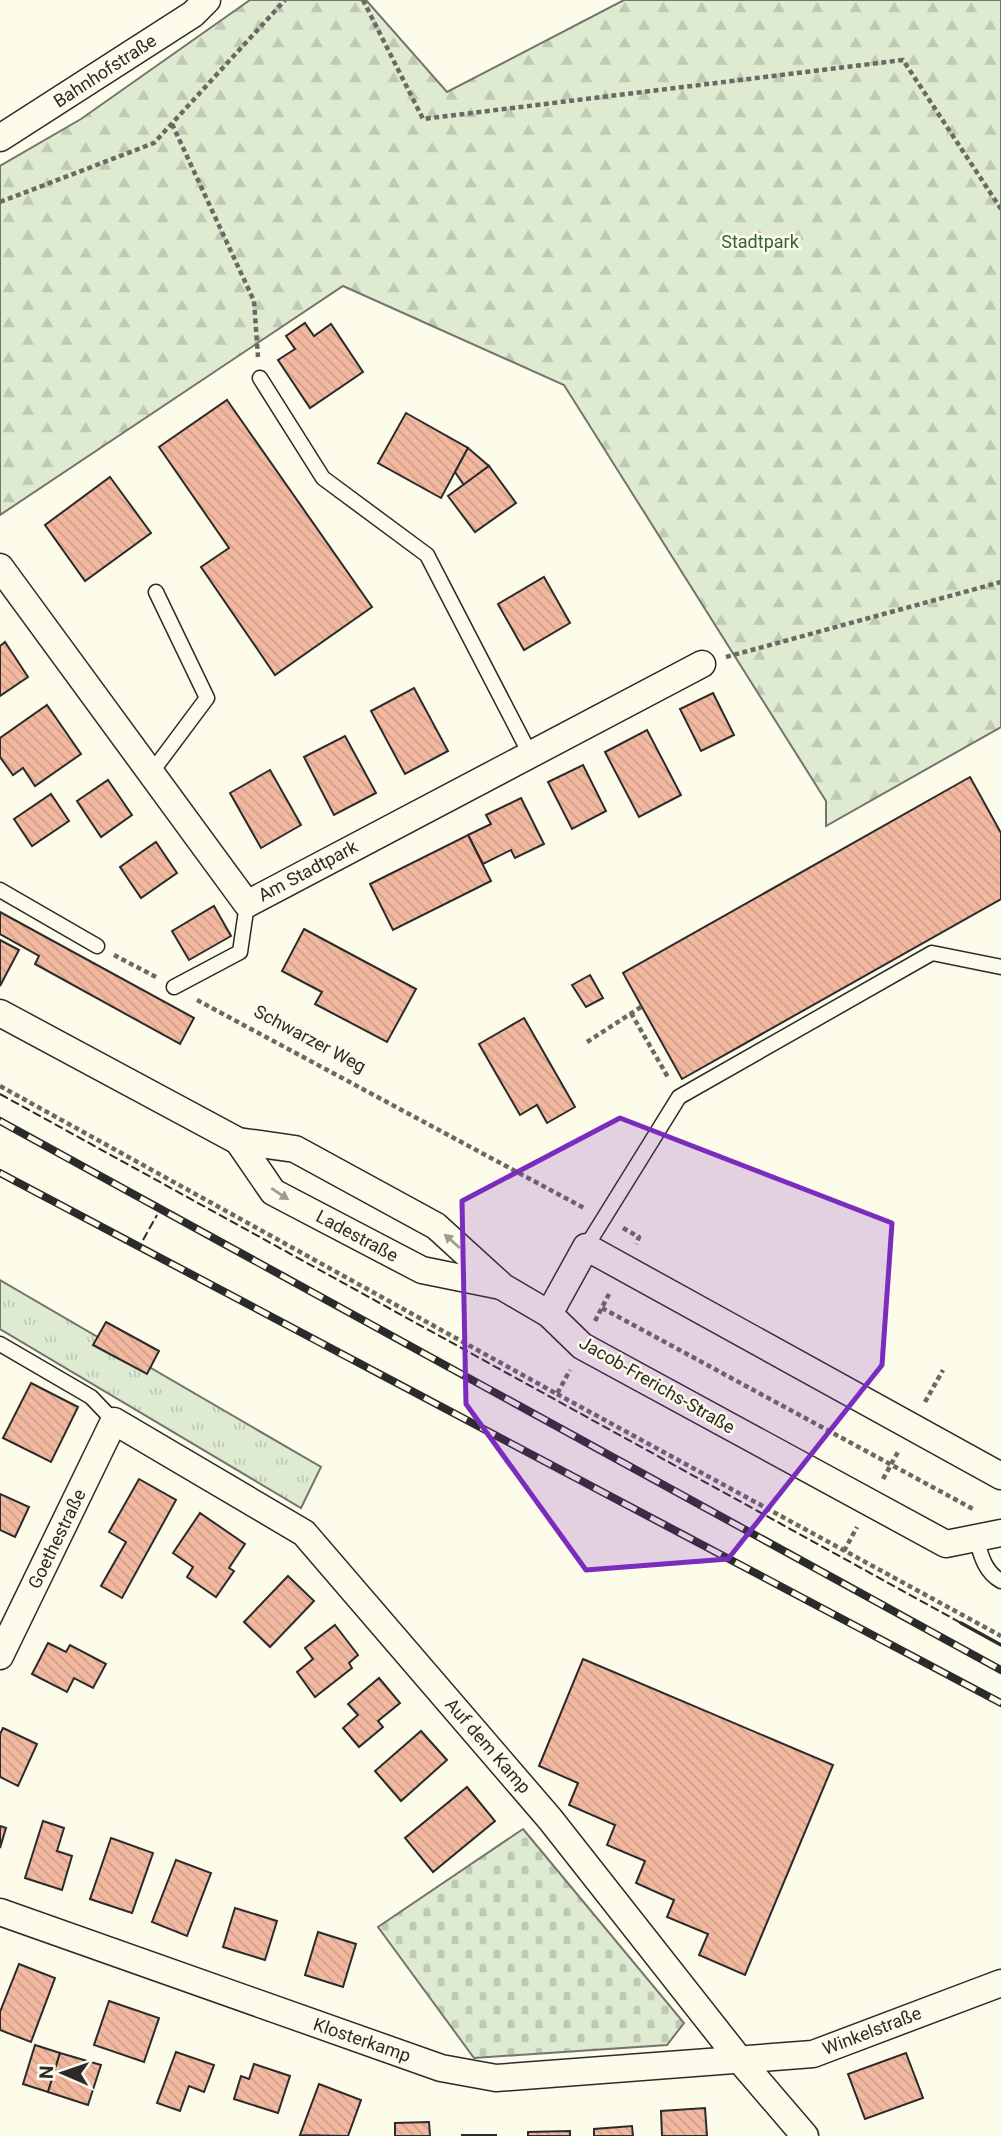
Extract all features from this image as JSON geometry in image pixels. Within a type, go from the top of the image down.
[{"type":"street","name":"Bahnhofstraße","points":[[0,138],[193,14],[207,0]]},
{"type":"street","name":"Am Stadtpark","points":[[0,567],[247,904],[702,664]]},
{"type":"street","name":"Ladestraße","points":[[0,1013],[238,1141],[295,1149],[436,1226],[503,1287],[549,1314]]},
{"type":"street","name":"Ladestraße","points":[[238,1141],[273,1192],[422,1270],[503,1287]]},
{"type":"street","points":[[549,1314],[586,1247],[1001,1476]]},
{"type":"street","name":"Jacob-Frerichs-Straße","points":[[549,1314],[582,1346],[946,1544],[988,1536]]},
{"type":"street","name":"Goethestraße","points":[[0,1656],[114,1421]]},
{"type":"street","name":"Auf dem Kamp","points":[[114,1421],[304,1533],[550,1819],[739,2059],[804,2136]]},
{"type":"street","name":"Klosterkamp","points":[[0,1912],[441,2068],[496,2078],[739,2059]]},
{"type":"street","name":"Winkelstraße","points":[[739,2059],[813,2053],[1001,1983]]},
{"type":"lane","points":[[260,378],[323,478],[426,555],[530,754]]},
{"type":"lane","points":[[151,773],[207,698],[156,592]]},
{"type":"lane","points":[[0,890],[97,946]]},
{"type":"lane","points":[[174,987],[240,952],[247,904]]},
{"type":"lane","points":[[586,1247],[679,1097],[932,953],[1001,967]]},
{"type":"lane","points":[[0,1344],[91,1397],[114,1421]]},
{"type":"lane","points":[[988,1536],[982,1559],[991,1576],[1001,1581]]},
{"type":"path","points":[[0,202],[154,143],[285,0]]},
{"type":"path","points":[[363,0],[423,120],[903,60],[1001,209]]},
{"type":"path","points":[[172,124],[254,301],[260,378]]},
{"type":"path","points":[[702,664],[1001,582]]},
{"type":"path","name":"Schwarzer Weg","points":[[97,946],[603,1218]]},
{"type":"path","points":[[587,1042],[641,1007]]},
{"type":"path","points":[[631,1013],[679,1097]]},
{"type":"path","points":[[602,1308],[977,1512]]},
{"type":"path","points":[[844,1551],[943,1370]]},
{"type":"path","points":[[557,1394],[1001,1636]]},
{"type":"highlighted area","points":[[620,1118],[892,1223],[882,1365],[728,1559],[586,1570],[466,1404],[462,1201]]},
{"type":"green space","name":"Stadtpark","points":[[250,0],[366,0],[447,92],[624,0],[1001,0],[1001,727],[826,826],[826,801],[564,385],[343,286],[0,515],[0,166],[81,119]]},
{"type":"green space","points":[[0,1280],[321,1467],[301,1508],[0,1329]]},
{"type":"green space","points":[[523,1829],[684,2023],[667,2045],[474,2058],[378,1927]]},
{"type":"building","points":[[305,323],[314,336],[331,324],[363,372],[310,408],[278,360],[295,349],[286,336]]},
{"type":"building","points":[[227,400],[372,607],[275,675],[201,567],[229,548],[159,447]]},
{"type":"building","points":[[406,413],[468,448],[441,498],[378,463]]},
{"type":"building","points":[[468,448],[489,466],[464,485],[455,472]]},
{"type":"building","points":[[489,466],[516,503],[475,532],[448,496]]},
{"type":"building","points":[[110,477],[151,533],[85,581],[45,525]]},
{"type":"building","points":[[544,577],[570,623],[524,650],[498,604]]},
{"type":"building","points":[[5,642],[28,677],[0,696],[0,646]]},
{"type":"building","points":[[414,688],[448,751],[405,774],[371,711]]},
{"type":"building","points":[[713,693],[734,735],[701,751],[680,709]]},
{"type":"building","points":[[47,705],[81,754],[35,786],[23,768],[13,775],[0,757],[0,738]]},
{"type":"building","points":[[647,730],[681,795],[639,817],[605,752]]},
{"type":"building","points":[[345,736],[376,793],[334,815],[304,757]]},
{"type":"building","points":[[583,765],[606,811],[572,829],[548,782]]},
{"type":"building","points":[[270,770],[301,825],[261,848],[230,793]]},
{"type":"building","points":[[970,777],[1001,833],[1001,899],[682,1079],[623,973]]},
{"type":"building","points":[[108,780],[132,815],[101,837],[77,801]]},
{"type":"building","points":[[51,794],[69,821],[32,846],[14,819]]},
{"type":"building","points":[[521,798],[544,844],[515,858],[511,850],[483,864],[468,835],[491,824],[486,815]]},
{"type":"building","points":[[468,835],[491,881],[393,930],[370,884]]},
{"type":"building","points":[[156,842],[177,873],[141,898],[120,867]]},
{"type":"building","points":[[214,906],[231,936],[189,960],[172,931]]},
{"type":"building","points":[[0,912],[194,1018],[180,1044],[35,964],[39,956],[0,934]]},
{"type":"building","points":[[304,929],[416,989],[387,1042],[315,1004],[322,992],[282,971]]},
{"type":"building","points":[[0,940],[19,950],[0,986]]},
{"type":"building","points":[[590,975],[603,998],[586,1007],[572,985]]},
{"type":"building","points":[[524,1018],[575,1107],[547,1123],[537,1105],[520,1115],[479,1044]]},
{"type":"building","points":[[106,1322],[159,1351],[147,1374],[93,1345]]},
{"type":"building","points":[[31,1383],[78,1407],[51,1462],[3,1438]]},
{"type":"building","points":[[139,1479],[176,1500],[122,1598],[101,1586],[126,1542],[109,1532]]},
{"type":"building","points":[[0,1494],[29,1507],[15,1537],[0,1530]]},
{"type":"building","points":[[200,1513],[245,1544],[229,1568],[234,1571],[216,1597],[187,1577],[193,1567],[173,1553]]},
{"type":"building","points":[[288,1576],[314,1601],[270,1647],[244,1622]]},
{"type":"building","points":[[335,1625],[358,1655],[349,1663],[352,1668],[315,1697],[297,1672],[313,1659],[305,1648]]},
{"type":"building","points":[[48,1643],[66,1652],[70,1645],[106,1664],[93,1688],[74,1678],[67,1692],[32,1674]]},
{"type":"building","points":[[583,1659],[833,1765],[745,1975],[699,1955],[708,1934],[667,1917],[674,1900],[636,1883],[645,1861],[607,1845],[615,1825],[569,1805],[578,1783],[539,1766]]},
{"type":"building","points":[[379,1678],[400,1703],[378,1721],[383,1727],[359,1747],[343,1728],[358,1715],[348,1704]]},
{"type":"building","points":[[3,1728],[37,1744],[18,1786],[0,1777],[0,1734]]},
{"type":"building","points":[[421,1731],[447,1760],[401,1801],[375,1771]]},
{"type":"building","points":[[467,1787],[495,1821],[433,1872],[405,1838]]},
{"type":"building","points":[[43,1821],[64,1828],[57,1851],[72,1856],[62,1890],[25,1878]]},
{"type":"building","points":[[0,1826],[6,1828],[0,1848]]},
{"type":"building","points":[[111,1838],[153,1853],[132,1913],[90,1899]]},
{"type":"building","points":[[176,1860],[211,1873],[187,1936],[152,1922]]},
{"type":"building","points":[[235,1908],[277,1921],[265,1960],[223,1947]]},
{"type":"building","points":[[318,1932],[356,1944],[343,1987],[305,1975]]},
{"type":"building","points":[[19,1964],[55,1978],[31,2042],[0,2030],[0,2012]]},
{"type":"building","points":[[109,2001],[159,2018],[144,2062],[94,2045]]},
{"type":"building","points":[[35,2045],[60,2053],[48,2092],[23,2084]]},
{"type":"building","points":[[176,2052],[214,2065],[204,2092],[189,2086],[180,2111],[157,2103]]},
{"type":"building","points":[[60,2053],[101,2065],[88,2105],[48,2092]]},
{"type":"building","points":[[906,2053],[923,2098],[865,2119],[848,2074]]},
{"type":"building","points":[[254,2064],[290,2076],[278,2113],[234,2099],[241,2076],[249,2079]]},
{"type":"building","points":[[319,2084],[361,2100],[348,2136],[300,2135]]},
{"type":"building","points":[[705,2108],[707,2136],[662,2136],[661,2111]]},
{"type":"building","points":[[429,2122],[430,2136],[395,2136],[395,2123]]},
{"type":"building","points":[[632,2126],[633,2136],[594,2136],[594,2129]]},
{"type":"building","points":[[570,2131],[570,2136],[528,2136],[528,2132]]},
{"type":"building","points":[[496,2135],[496,2136],[462,2136]]},
{"type":"railway","points":[[0,1121],[1001,1670]]},
{"type":"railway","points":[[0,1173],[1001,1703]]},
{"type":"fence","points":[[0,1094],[961,1623]]},
{"type":"fence","points":[[143,1240],[157,1215]]},
{"type":"wall","points":[[961,1623],[1001,1645]]}]
